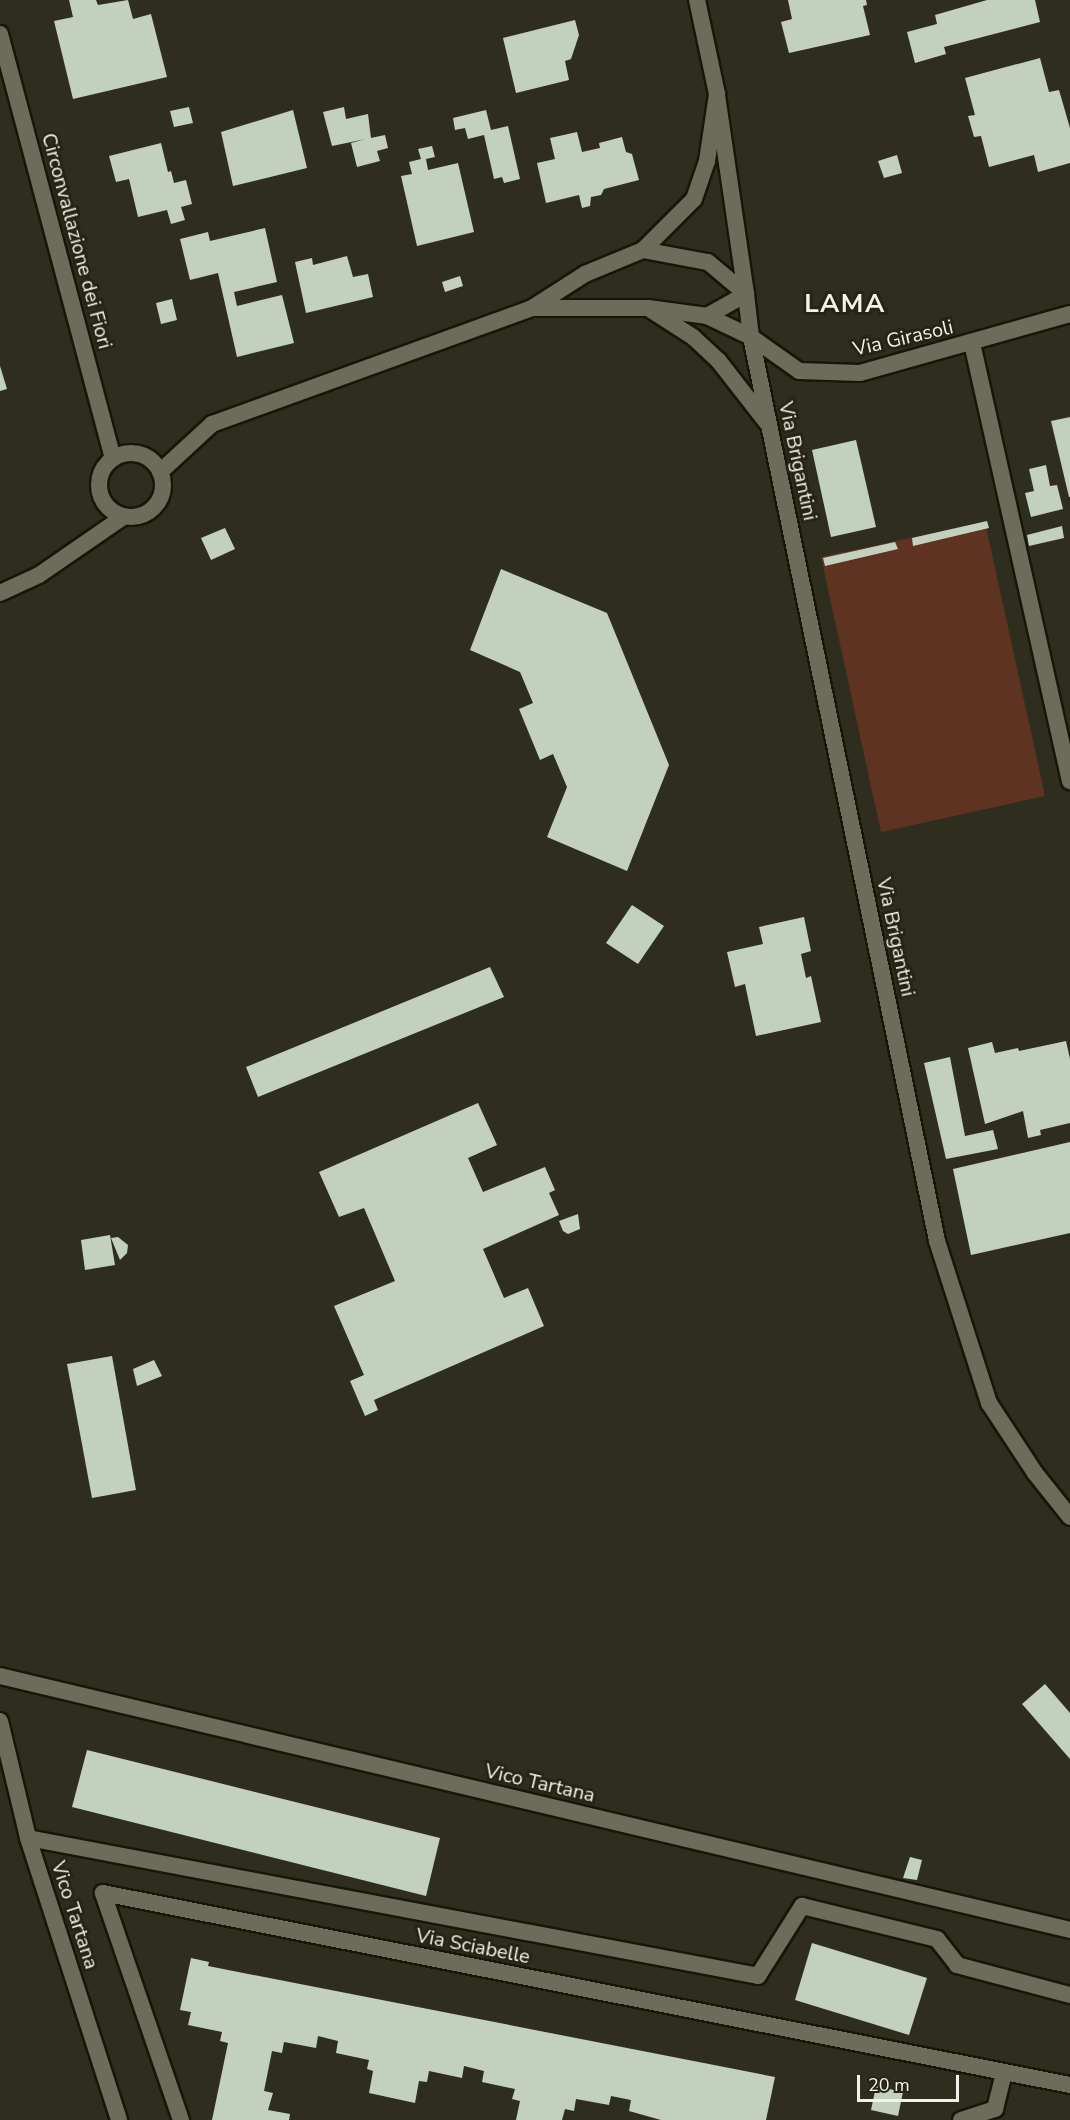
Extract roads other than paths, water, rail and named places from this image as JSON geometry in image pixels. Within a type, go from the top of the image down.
[{"type":"street","name":"Via Brigantini","points":[[697,0],[717,94],[751,337],[937,1241],[989,1403],[1035,1473],[1070,1517]]},
{"type":"street","name":"Circonvallazione dei Fiori","points":[[0,34],[113,458]]},
{"type":"street","points":[[160,472],[212,424],[532,308],[585,274],[643,250],[694,199],[707,161],[717,94]]},
{"type":"street","points":[[643,250],[708,262],[746,294],[708,316]]},
{"type":"street","name":"Via Girasoli","points":[[532,308],[648,308],[708,316],[751,337],[800,370],[860,373],[1070,314]]},
{"type":"street","points":[[648,308],[693,337],[718,360],[770,427]]},
{"type":"street","points":[[972,343],[1070,781]]},
{"type":"street","points":[[132,453],[143,455],[160,472],[163,490],[153,509],[143,516],[123,517],[110,510],[98,489],[104,467],[113,458],[132,453]]},
{"type":"street","points":[[0,593],[39,575],[123,517]]},
{"type":"street","name":"Vico Tartana","points":[[0,1676],[1070,1930]]},
{"type":"street","name":"Vico Tartana","points":[[0,1721],[28,1838],[119,2120]]},
{"type":"street","name":"Via Sciabelle","points":[[28,1838],[758,1976],[802,1906],[937,1939],[957,1965],[1070,1995]]},
{"type":"street","name":"Via Sciabelle","points":[[181,2120],[103,1893],[1070,2085]]},
{"type":"street","points":[[961,2120],[996,2114],[1004,2073]]},
{"type":"district","name":"LAMA","points":[[845,304]]}]
